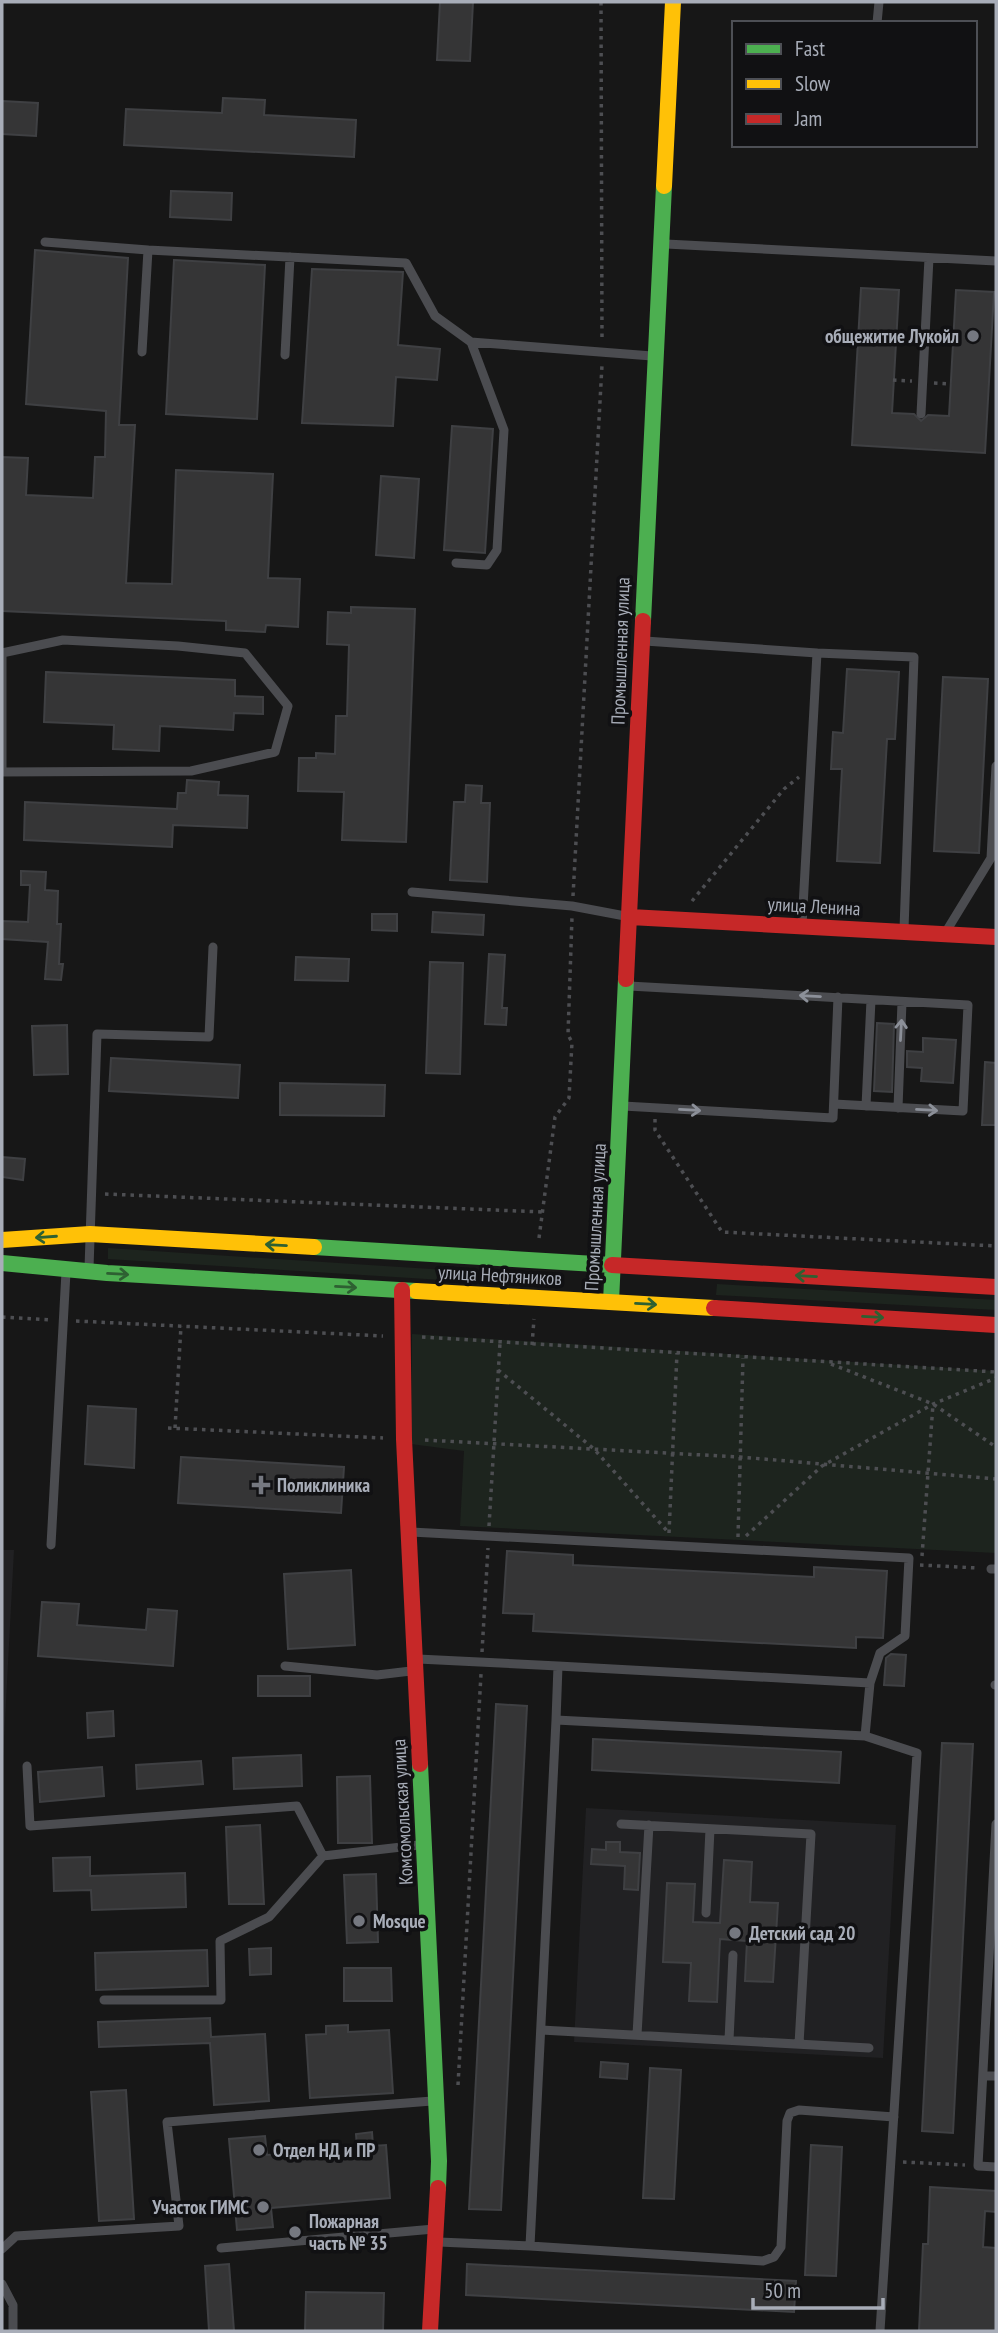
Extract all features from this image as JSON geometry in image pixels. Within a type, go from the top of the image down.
[{"type":"main road","name":"Промышленная улица","points":[[611,1302],[654,356],[673,2]]},
{"type":"main road","name":"улица Ленина","points":[[630,917],[996,937]]},
{"type":"main road","name":"улица Нефтяников","points":[[2,1240],[90,1234],[996,1287]]},
{"type":"main road","name":"улица Нефтяников","points":[[2,1263],[88,1272],[996,1325]]},
{"type":"main road","name":"Комсомольская улица","points":[[402,1290],[404,1439],[439,2161],[430,2331]]},
{"type":"lane","points":[[877,21],[879,2]]},
{"type":"lane","points":[[45,242],[406,263],[435,316],[471,342],[654,356]]},
{"type":"lane","points":[[661,244],[996,261]]},
{"type":"lane","points":[[142,352],[148,250]]},
{"type":"lane","points":[[285,355],[290,257]]},
{"type":"lane","points":[[921,414],[929,258]]},
{"type":"lane","points":[[456,563],[487,565],[497,550],[503,430],[471,342]]},
{"type":"lane","points":[[63,640],[178,646],[245,653],[288,706],[275,752],[191,771],[2,772],[2,653],[63,640]]},
{"type":"lane","points":[[641,641],[914,657],[904,932]]},
{"type":"lane","points":[[802,926],[817,653]]},
{"type":"lane","points":[[944,934],[991,858],[996,766]]},
{"type":"lane","points":[[412,892],[572,906],[630,917]]},
{"type":"lane","points":[[88,1272],[97,1034],[209,1037],[214,947]]},
{"type":"lane","points":[[627,986],[968,1005],[963,1111],[834,1104]]},
{"type":"lane","points":[[621,1106],[833,1118],[838,997]]},
{"type":"lane","points":[[866,1106],[871,1000]]},
{"type":"lane","points":[[898,1108],[902,1002]]},
{"type":"lane","points":[[51,1545],[66,1270]]},
{"type":"lane","points":[[410,1532],[909,1559],[905,1636],[880,1653],[870,1683],[865,1736]]},
{"type":"lane","points":[[285,1666],[377,1675],[416,1665],[482,1663],[870,1683]]},
{"type":"lane","points":[[530,2246],[558,1666]]},
{"type":"lane","points":[[556,1720],[865,1736],[917,1754],[880,2331]]},
{"type":"lane","points":[[27,1766],[30,1826],[297,1806],[323,1856]]},
{"type":"lane","points":[[621,1824],[811,1834],[799,2044]]},
{"type":"lane","points":[[996,1824],[994,1917],[978,2166],[996,2167]]},
{"type":"lane","points":[[637,2035],[649,1825]]},
{"type":"lane","points":[[706,1913],[710,1829]]},
{"type":"lane","points":[[104,2000],[221,2000],[220,1941],[269,1917],[323,1856],[425,1844]]},
{"type":"lane","points":[[729,2040],[733,1955]]},
{"type":"lane","points":[[541,2030],[869,2048]]},
{"type":"lane","points":[[983,2076],[996,2076]]},
{"type":"lane","points":[[2,2249],[16,2236],[179,2226],[167,2122],[437,2101]]},
{"type":"lane","points":[[221,2248],[435,2235],[530,2246],[763,2261],[774,2257],[781,2247],[787,2121],[790,2113],[799,2110],[894,2117]]},
{"type":"lane","points":[[2,2284],[13,2305],[13,2331]]},
{"type":"path","points":[[538,1260],[555,1117],[569,1098],[572,1042],[568,1035],[572,906],[602,353],[601,2]]},
{"type":"path","points":[[677,919],[784,789],[811,766]]},
{"type":"path","points":[[656,1108],[655,1130],[722,1232],[996,1247]]},
{"type":"path","points":[[92,1193],[543,1212]]},
{"type":"path","points":[[533,1345],[536,1298]]},
{"type":"path","points":[[2,1317],[401,1336],[996,1372]]},
{"type":"path","points":[[175,1428],[181,1326]]},
{"type":"path","points":[[458,2090],[500,1343]]},
{"type":"path","points":[[669,1533],[677,1353]]},
{"type":"path","points":[[743,1357],[737,1544],[822,1466],[933,1404],[996,1378]]},
{"type":"path","points":[[825,1362],[933,1404],[996,1447]]},
{"type":"path","points":[[498,1370],[594,1449],[684,1547]]},
{"type":"path","points":[[921,1565],[933,1404]]},
{"type":"path","points":[[168,1428],[740,1457],[996,1479]]},
{"type":"path","points":[[909,1564],[994,1569]]},
{"type":"path","points":[[892,2161],[978,2166]]},
{"type":"shaded area","points":[[108,1248],[523,1275],[523,1285],[108,1259]]},
{"type":"shaded area","points":[[717,1284],[996,1300],[996,1310],[716,1295]]},
{"type":"shaded area","points":[[412,1334],[996,1371],[996,1553],[460,1526],[464,1451],[411,1444]]},
{"type":"shaded area","points":[[2,1550],[14,1550],[2,1777]]},
{"type":"shaded area","name":"Детский сад 20","points":[[586,1808],[896,1825],[883,2058],[574,2042]]},
{"type":"building","points":[[440,2],[473,2],[470,61],[437,60]]},
{"type":"building","points":[[223,98],[265,100],[264,115],[356,120],[354,157],[124,145],[126,109],[222,113]]},
{"type":"building","points":[[2,101],[38,103],[36,136],[2,134]]},
{"type":"building","points":[[171,191],[232,193],[231,220],[170,217]]},
{"type":"building","points":[[35,250],[128,258],[119,425],[135,425],[126,583],[172,584],[176,470],[273,474],[268,578],[300,579],[298,627],[266,625],[265,632],[226,630],[226,621],[2,611],[2,457],[28,458],[26,495],[93,498],[95,457],[105,457],[106,411],[26,404]]},
{"type":"building","points":[[174,260],[265,265],[257,419],[166,414]]},
{"type":"building","points":[[312,269],[403,272],[398,345],[440,349],[437,380],[396,377],[393,426],[302,423]]},
{"type":"building","name":"общежитие Лукойл","points":[[861,288],[899,290],[892,413],[914,414],[921,421],[928,415],[949,416],[956,290],[994,292],[985,453],[852,445]]},
{"type":"building","points":[[452,426],[493,429],[485,553],[444,550]]},
{"type":"building","points":[[381,476],[419,479],[414,558],[376,555]]},
{"type":"building","points":[[351,607],[415,609],[406,842],[342,840],[344,792],[298,791],[299,758],[316,758],[316,753],[335,754],[336,716],[347,716],[349,645],[327,644],[328,612],[351,613]]},
{"type":"building","points":[[847,669],[899,672],[895,739],[887,739],[880,863],[837,861],[842,769],[831,769],[833,732],[843,733]]},
{"type":"building","points":[[46,672],[235,680],[235,696],[263,697],[263,714],[234,713],[233,730],[160,726],[159,751],[113,749],[114,725],[44,722]]},
{"type":"building","points":[[943,677],[988,679],[979,853],[934,851]]},
{"type":"building","points":[[187,780],[219,782],[218,795],[248,796],[247,828],[173,825],[172,847],[24,840],[25,802],[177,809],[178,793],[186,793]]},
{"type":"building","points":[[466,785],[482,786],[481,803],[490,803],[487,882],[450,880],[454,802],[465,802]]},
{"type":"building","points":[[21,871],[46,872],[45,890],[58,891],[57,924],[61,924],[59,964],[63,964],[61,980],[45,979],[48,942],[2,939],[2,921],[28,922],[30,885],[21,885]]},
{"type":"building","points":[[433,912],[484,915],[483,935],[432,932]]},
{"type":"building","points":[[372,914],[397,914],[397,931],[372,930]]},
{"type":"building","points":[[489,954],[505,955],[502,1008],[507,1008],[506,1025],[485,1024]]},
{"type":"building","points":[[296,957],[349,959],[348,981],[295,980]]},
{"type":"building","points":[[430,962],[463,963],[460,1074],[426,1073]]},
{"type":"building","points":[[877,1023],[894,1024],[892,1092],[874,1091]]},
{"type":"building","points":[[67,1025],[68,1074],[34,1075],[32,1026]]},
{"type":"building","points":[[923,1038],[956,1040],[953,1083],[921,1081],[922,1068],[907,1067],[907,1051],[923,1052]]},
{"type":"building","points":[[111,1058],[240,1065],[238,1098],[109,1091]]},
{"type":"building","points":[[985,1062],[996,1063],[996,1125],[982,1125]]},
{"type":"building","points":[[280,1083],[385,1085],[384,1116],[280,1115]]},
{"type":"building","points":[[2,1157],[25,1159],[23,1180],[2,1177]]},
{"type":"building","points":[[88,1406],[136,1409],[134,1468],[85,1464]]},
{"type":"building","name":"Поликлиника","points":[[181,1457],[344,1467],[341,1513],[178,1503]]},
{"type":"building","points":[[507,1551],[573,1555],[573,1565],[814,1577],[814,1567],[887,1571],[883,1638],[856,1637],[856,1648],[533,1631],[534,1614],[503,1613]]},
{"type":"building","points":[[351,1570],[355,1645],[288,1649],[284,1574]]},
{"type":"building","points":[[42,1602],[79,1604],[77,1625],[146,1630],[148,1609],[177,1611],[173,1666],[38,1656]]},
{"type":"building","points":[[891,1654],[906,1655],[904,1686],[884,1685],[886,1658]]},
{"type":"building","points":[[258,1676],[310,1676],[310,1696],[258,1696]]},
{"type":"building","points":[[496,1704],[527,1706],[501,2210],[469,2209]]},
{"type":"building","points":[[113,1711],[114,1736],[88,1738],[87,1713]]},
{"type":"building","points":[[593,1739],[841,1752],[839,1783],[592,1770]]},
{"type":"building","points":[[942,1743],[973,1744],[953,2133],[922,2131]]},
{"type":"building","points":[[301,1755],[302,1786],[234,1789],[233,1758]]},
{"type":"building","points":[[201,1761],[203,1784],[137,1789],[136,1765]]},
{"type":"building","points":[[102,1767],[104,1796],[40,1802],[38,1772]]},
{"type":"building","points":[[370,1776],[372,1843],[338,1843],[337,1777]]},
{"type":"building","points":[[260,1825],[264,1904],[229,1904],[226,1827]]},
{"type":"building","points":[[606,1842],[620,1842],[620,1852],[640,1853],[638,1890],[624,1889],[625,1866],[591,1864],[592,1849],[606,1850]]},
{"type":"building","points":[[90,1857],[90,1876],[185,1873],[186,1907],[92,1910],[91,1890],[54,1891],[53,1858]]},
{"type":"building","points":[[724,1860],[752,1862],[750,1902],[778,1903],[773,1982],[745,1981],[747,1941],[720,1939],[717,2002],[689,2001],[691,1963],[663,1962],[667,1883],[695,1884],[693,1922],[720,1923]]},
{"type":"building","points":[[376,1874],[378,1942],[347,1943],[344,1875]]},
{"type":"building","points":[[271,1948],[271,1974],[250,1975],[249,1949]]},
{"type":"building","points":[[207,1950],[208,1986],[96,1990],[95,1953]]},
{"type":"building","points":[[344,1968],[391,1968],[392,2001],[344,2001]]},
{"type":"building","points":[[210,2018],[211,2037],[265,2034],[269,2101],[214,2105],[210,2043],[99,2047],[98,2022]]},
{"type":"building","points":[[348,2025],[348,2032],[389,2030],[393,2093],[310,2098],[306,2035],[326,2034],[326,2026]]},
{"type":"building","points":[[601,2062],[628,2064],[627,2079],[600,2077]]},
{"type":"building","points":[[650,2068],[681,2070],[674,2199],[643,2198]]},
{"type":"building","points":[[126,2090],[134,2219],[99,2221],[91,2092]]},
{"type":"building","points":[[372,2132],[373,2146],[386,2145],[390,2198],[271,2208],[273,2227],[237,2230],[229,2139],[265,2136],[267,2155],[357,2147],[356,2134]]},
{"type":"building","points":[[811,2145],[842,2147],[836,2276],[805,2275]]},
{"type":"building","points":[[930,2187],[996,2191],[996,2212],[985,2211],[983,2247],[996,2248],[996,2331],[919,2331],[923,2244],[928,2244]]},
{"type":"building","points":[[229,2264],[234,2331],[209,2331],[205,2266]]},
{"type":"building","points":[[467,2264],[796,2281],[794,2312],[466,2295]]},
{"type":"building","points":[[306,2292],[384,2293],[383,2331],[305,2331]]},
{"type":"traffic: fast","points":[[643,621],[664,186]]},
{"type":"traffic: fast","points":[[611,1302],[626,979]]},
{"type":"traffic: fast","points":[[314,1247],[612,1265]]},
{"type":"traffic: fast","points":[[2,1263],[107,1273],[416,1291]]},
{"type":"traffic: fast","points":[[420,1764],[439,2161],[438,2188]]},
{"type":"traffic: slow","points":[[664,186],[673,2]]},
{"type":"traffic: slow","points":[[2,1240],[90,1234],[314,1247]]},
{"type":"traffic: slow","points":[[416,1291],[714,1308]]},
{"type":"traffic: jam","points":[[626,979],[643,621]]},
{"type":"traffic: jam","points":[[630,917],[996,937]]},
{"type":"traffic: jam","points":[[612,1265],[996,1287]]},
{"type":"traffic: jam","points":[[402,1290],[404,1439],[420,1764]]},
{"type":"traffic: jam","points":[[714,1308],[996,1325]]},
{"type":"traffic: jam","points":[[430,2331],[438,2188]]},
{"type":"place","name":"общежитие Лукойл","points":[[973,336]]},
{"type":"place","name":"Поликлиника","points":[[261,1485]]},
{"type":"place","name":"Mosque","points":[[359,1921]]},
{"type":"place","name":"Детский сад 20","points":[[735,1933]]},
{"type":"place","name":"Отдел НД и ПР","points":[[259,2150]]},
{"type":"place","name":"Участок ГИМС","points":[[263,2207]]},
{"type":"place","name":"Пожарная часть № 35","points":[[295,2232]]}]
